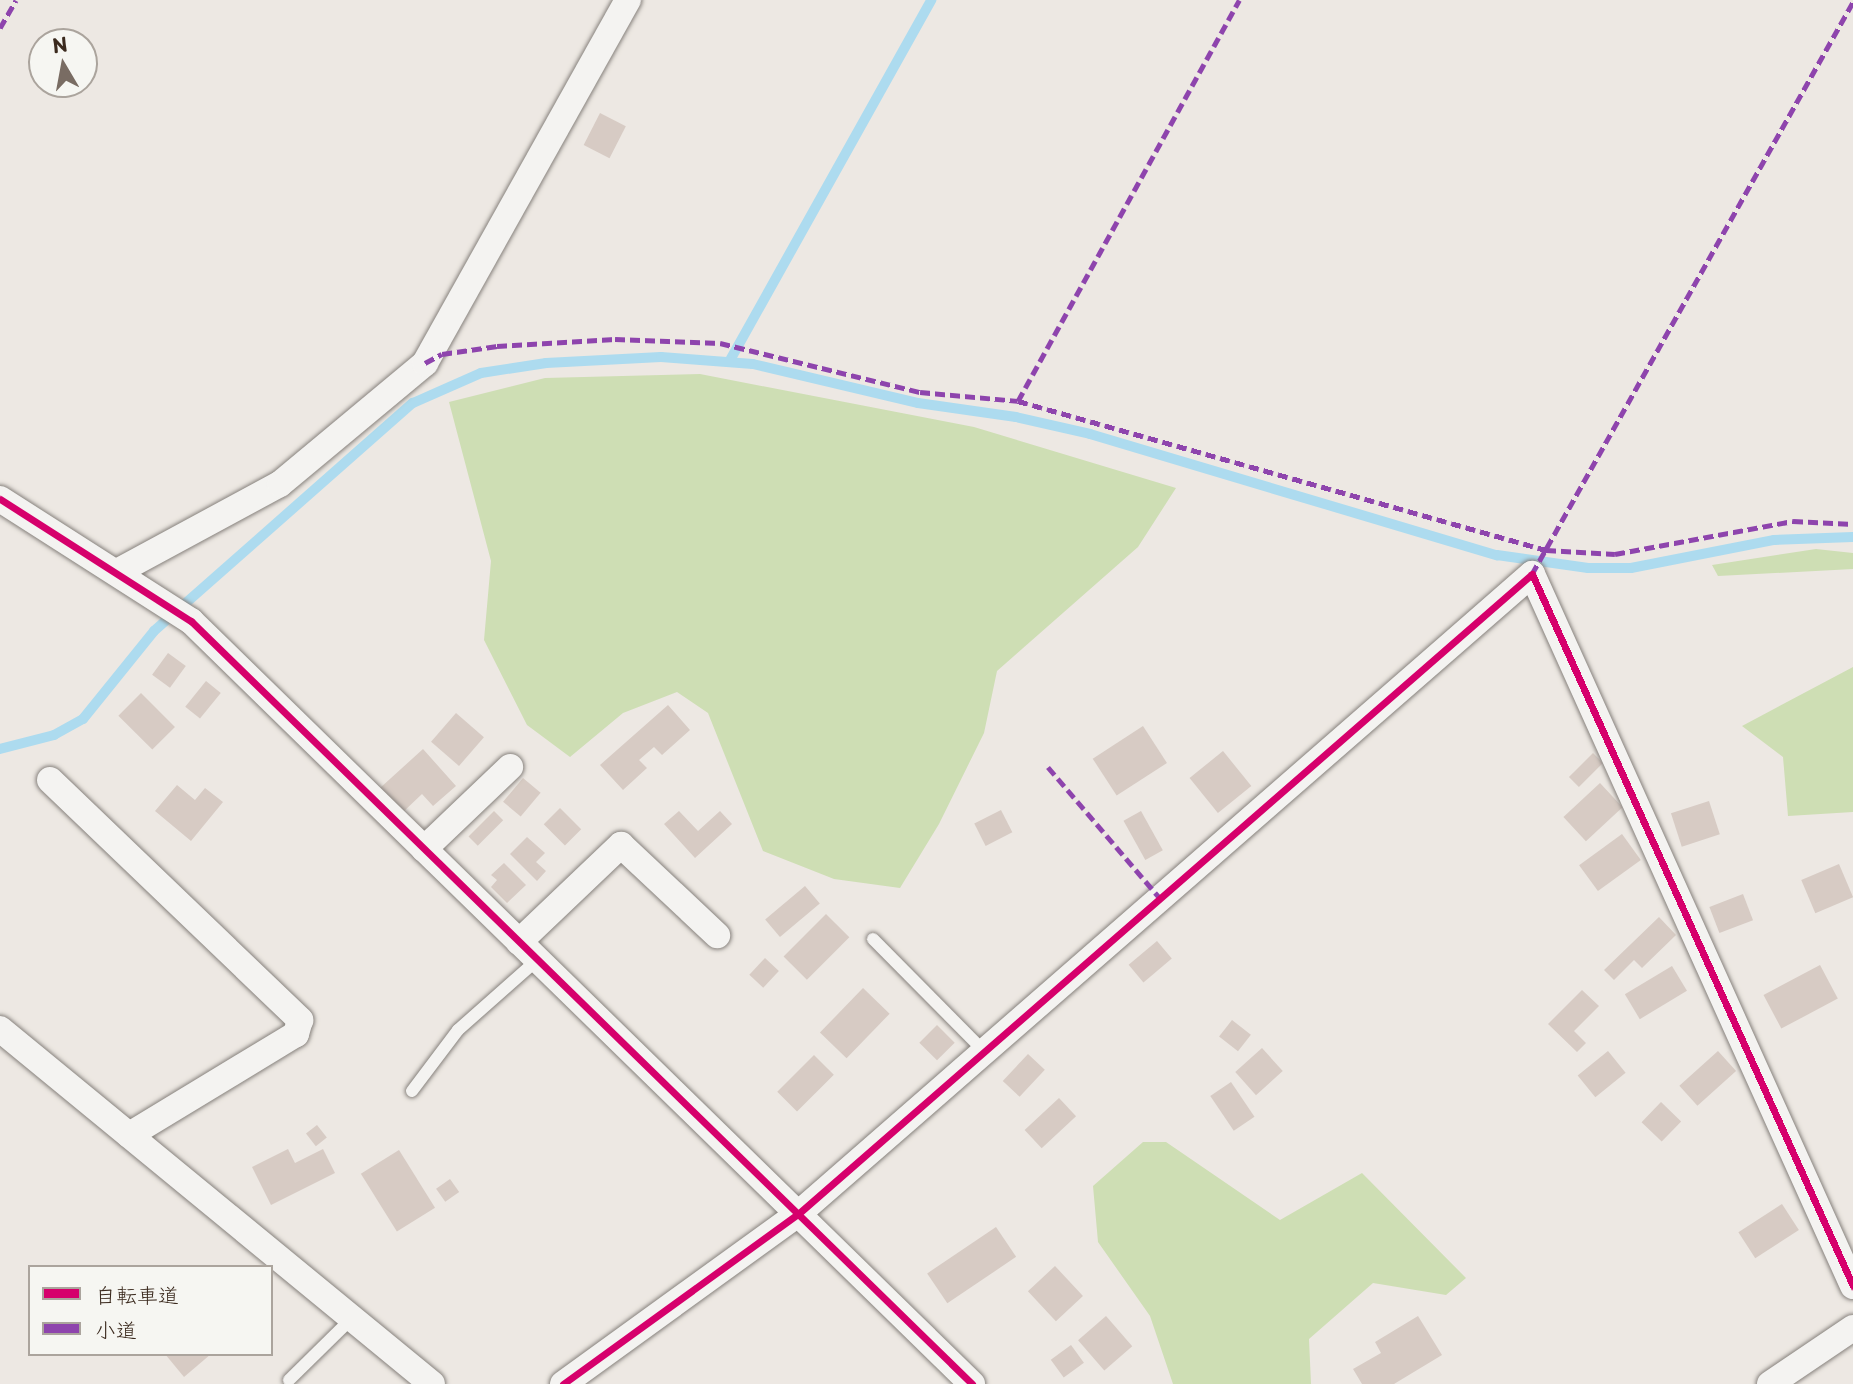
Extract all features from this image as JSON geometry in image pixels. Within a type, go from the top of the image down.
[{"type":"street","points":[[117,572],[280,484],[409,372],[425,363],[628,0]]},
{"type":"street","points":[[0,499],[191,621],[972,1384]]},
{"type":"street","points":[[563,1384],[798,1214],[1532,574],[1853,1286]]},
{"type":"street","points":[[424,849],[510,767]]},
{"type":"street","points":[[50,780],[300,1020],[296,1034],[130,1135]]},
{"type":"street","points":[[528,951],[621,845],[717,935]]},
{"type":"street","points":[[0,1029],[432,1384]]},
{"type":"street","points":[[1770,1384],[1853,1328]]},
{"type":"lane","points":[[873,939],[983,1050]]},
{"type":"lane","points":[[412,1091],[458,1030],[528,951]]},
{"type":"lane","points":[[289,1380],[352,1318]]},
{"type":"green space","points":[[700,374],[974,427],[1176,488],[1138,547],[997,671],[984,733],[939,824],[900,888],[834,879],[763,851],[708,713],[677,692],[623,713],[570,757],[527,725],[484,640],[491,561],[449,402],[545,378]]},
{"type":"green space","points":[[1816,549],[1853,553],[1853,569],[1718,576],[1712,565]]},
{"type":"green space","points":[[1853,667],[1853,812],[1788,816],[1783,757],[1742,726]]},
{"type":"green space","points":[[1143,1142],[1166,1142],[1280,1220],[1362,1173],[1466,1278],[1446,1295],[1373,1283],[1309,1339],[1311,1384],[1173,1384],[1150,1316],[1098,1242],[1093,1186]]},
{"type":"building","points":[[600,113],[626,126],[609,158],[584,145]]},
{"type":"building","points":[[168,653],[186,666],[170,688],[152,675]]},
{"type":"building","points":[[206,681],[221,693],[200,719],[185,707]]},
{"type":"building","points":[[141,693],[175,727],[152,750],[118,716]]},
{"type":"building","points":[[668,705],[690,730],[662,755],[654,747],[639,760],[647,768],[623,790],[600,765]]},
{"type":"building","points":[[456,713],[484,737],[459,766],[431,742]]},
{"type":"building","points":[[1143,726],[1167,763],[1117,796],[1093,759]]},
{"type":"building","points":[[423,749],[456,786],[433,806],[422,794],[402,813],[380,788]]},
{"type":"building","points":[[1223,751],[1251,786],[1218,813],[1190,778]]},
{"type":"building","points":[[1593,753],[1603,763],[1579,787],[1569,777]]},
{"type":"building","points":[[523,778],[541,793],[521,817],[503,802]]},
{"type":"building","points":[[1600,783],[1623,807],[1586,841],[1563,817]]},
{"type":"building","points":[[177,785],[195,800],[205,788],[223,802],[191,841],[155,811]]},
{"type":"building","points":[[1709,801],[1720,834],[1682,847],[1671,813]]},
{"type":"building","points":[[560,808],[581,829],[565,845],[544,824]]},
{"type":"building","points":[[1001,810],[1012,832],[986,846],[974,824]]},
{"type":"building","points":[[494,811],[503,820],[478,846],[469,836]]},
{"type":"building","points":[[679,811],[698,831],[720,811],[732,824],[695,858],[664,824]]},
{"type":"building","points":[[1141,811],[1163,850],[1145,860],[1124,821]]},
{"type":"building","points":[[1622,834],[1641,860],[1598,891],[1579,865]]},
{"type":"building","points":[[527,837],[545,853],[536,862],[546,871],[537,881],[510,854]]},
{"type":"building","points":[[504,863],[526,885],[507,903],[491,887],[497,880],[491,875]]},
{"type":"building","points":[[1839,864],[1853,897],[1815,913],[1801,880]]},
{"type":"building","points":[[805,886],[820,904],[780,937],[765,919]]},
{"type":"building","points":[[1743,894],[1753,920],[1719,933],[1709,907]]},
{"type":"building","points":[[826,914],[849,937],[807,980],[784,956]]},
{"type":"building","points":[[1659,917],[1676,935],[1642,968],[1634,960],[1614,980],[1604,970]]},
{"type":"building","points":[[1157,941],[1172,959],[1143,982],[1129,965]]},
{"type":"building","points":[[765,958],[779,971],[763,988],[749,975]]},
{"type":"building","points":[[1820,965],[1838,999],[1781,1029],[1763,995]]},
{"type":"building","points":[[1672,966],[1687,991],[1640,1019],[1625,994]]},
{"type":"building","points":[[863,988],[890,1014],[847,1058],[820,1033]]},
{"type":"building","points":[[1582,990],[1599,1006],[1574,1031],[1586,1043],[1577,1052],[1548,1024]]},
{"type":"building","points":[[1232,1020],[1251,1035],[1238,1051],[1219,1037]]},
{"type":"building","points":[[937,1025],[955,1043],[937,1060],[919,1043]]},
{"type":"building","points":[[1262,1048],[1283,1071],[1256,1095],[1235,1072]]},
{"type":"building","points":[[1608,1051],[1626,1073],[1595,1097],[1578,1076]]},
{"type":"building","points":[[1718,1051],[1736,1071],[1697,1106],[1679,1086]]},
{"type":"building","points":[[1028,1054],[1045,1070],[1020,1097],[1003,1081]]},
{"type":"building","points":[[814,1055],[834,1075],[797,1112],[777,1092]]},
{"type":"building","points":[[1231,1082],[1254,1117],[1234,1131],[1210,1096]]},
{"type":"building","points":[[1059,1098],[1076,1116],[1042,1148],[1025,1130]]},
{"type":"building","points":[[1661,1102],[1681,1121],[1662,1142],[1642,1122]]},
{"type":"building","points":[[317,1125],[327,1138],[316,1146],[306,1134]]},
{"type":"building","points":[[288,1149],[295,1163],[323,1149],[335,1173],[271,1205],[252,1167]]},
{"type":"building","points":[[399,1150],[435,1208],[397,1232],[361,1174]]},
{"type":"building","points":[[450,1179],[459,1192],[445,1202],[436,1189]]},
{"type":"building","points":[[1782,1204],[1799,1230],[1755,1258],[1738,1232]]},
{"type":"building","points":[[996,1227],[1016,1257],[947,1303],[927,1273]]},
{"type":"building","points":[[1055,1266],[1083,1296],[1056,1321],[1028,1291]]},
{"type":"building","points":[[1106,1316],[1132,1346],[1104,1370],[1078,1340]]},
{"type":"building","points":[[1418,1316],[1442,1355],[1394,1384],[1362,1384],[1353,1369],[1381,1353],[1375,1342]]},
{"type":"building","points":[[1071,1345],[1084,1363],[1064,1377],[1051,1360]]},
{"type":"building","points":[[167,1356],[209,1356],[184,1377]]},
{"type":"waterway","points":[[729,362],[931,0]]},
{"type":"waterway","points":[[0,749],[54,735],[83,719],[154,631],[413,403],[481,373],[546,363],[661,357],[753,364],[918,403],[1016,417],[1090,434],[1497,555],[1588,568],[1631,568],[1774,540],[1853,537]]},
{"type":"marked path","points":[[0,28],[16,0]]},
{"type":"marked path","points":[[1018,401],[1239,0]]},
{"type":"marked path","points":[[1532,574],[1853,2]]},
{"type":"marked path","points":[[425,363],[442,354],[497,346],[615,339],[720,343],[920,392],[1018,401],[1546,550],[1615,554],[1793,521],[1853,524]]},
{"type":"marked path","points":[[1048,767],[1159,897]]},
{"type":"cycle path","points":[[0,499],[191,621],[972,1384]]},
{"type":"cycle path","points":[[563,1384],[798,1214],[1532,574],[1853,1286]]}]
